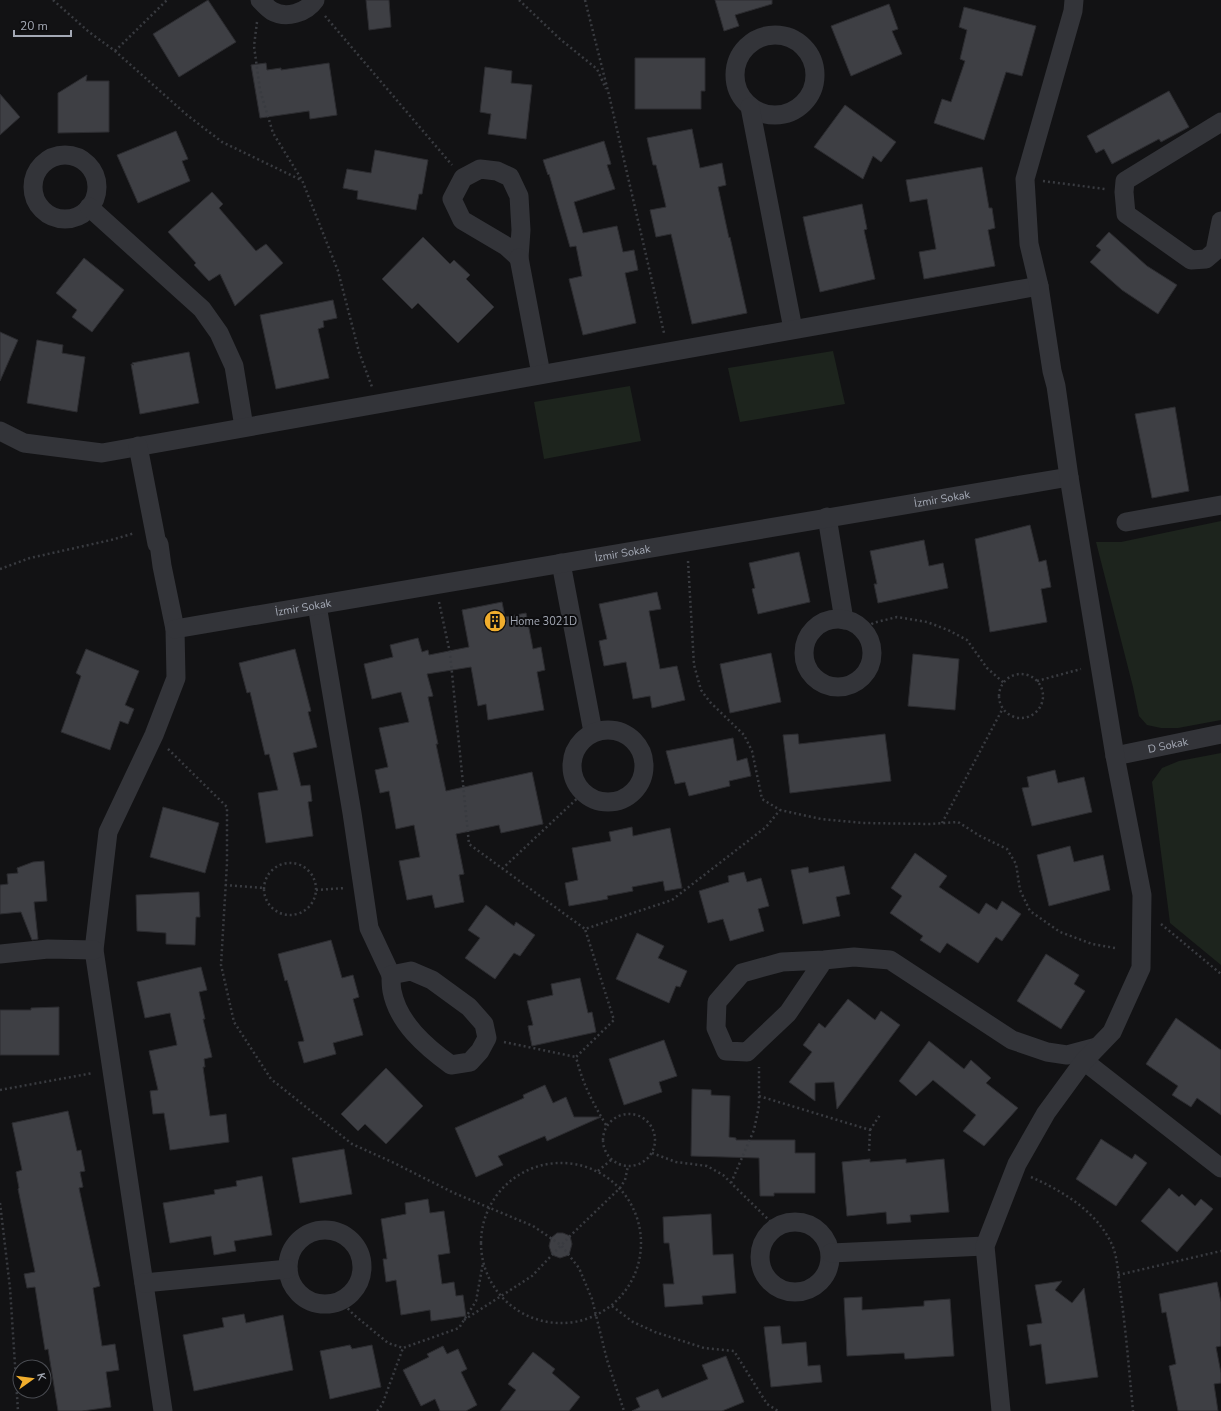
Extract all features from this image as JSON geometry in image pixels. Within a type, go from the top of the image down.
[{"type":"lane","points":[[259,8],[282,14],[294,14],[305,10],[314,1]]},
{"type":"lane","points":[[1001,1411],[985,1246],[1015,1170],[1046,1113],[1084,1061],[1112,1032],[1141,968],[1142,895],[1115,756],[1069,477],[1056,386],[1052,371],[1039,286],[1029,244],[1024,178],[1078,4]]},
{"type":"lane","points":[[750,107],[770,115],[784,115],[797,109],[807,100],[813,87],[815,73],[813,63],[807,51],[797,42],[784,36],[770,35],[756,39],[745,48],[739,57],[735,70],[736,84],[741,97],[750,107],[793,329]]},
{"type":"lane","points":[[1221,122],[1125,180],[1124,192],[1126,214],[1191,260],[1206,259],[1215,251],[1221,221]]},
{"type":"lane","points":[[519,258],[506,246],[462,220],[452,199],[463,178],[480,169],[497,171],[510,177],[519,196],[521,230],[519,258],[541,374]]},
{"type":"lane","points":[[90,207],[202,309],[219,333],[234,366],[244,427]]},
{"type":"lane","points":[[0,431],[24,443],[102,453],[1039,286]]},
{"type":"lane","points":[[138,446],[153,527],[157,544],[159,544],[175,629],[176,678],[154,735],[108,832],[94,950],[163,1411]]},
{"type":"lane","name":"İzmir Sokak","points":[[175,629],[1069,477]]},
{"type":"lane","points":[[1126,522],[1221,505]]},
{"type":"lane","points":[[827,518],[844,620]]},
{"type":"lane","points":[[561,563],[593,732]]},
{"type":"lane","points":[[316,605],[369,928],[391,975],[392,991],[398,1009],[409,1028],[432,1051],[452,1065],[470,1062],[480,1051],[487,1038],[484,1024],[470,1007],[432,980],[411,971],[391,975]]},
{"type":"lane","points":[[831,620],[844,620],[856,624],[864,631],[870,642],[872,653],[870,665],[864,676],[854,684],[843,687],[829,687],[818,682],[811,674],[805,663],[804,657],[805,645],[810,633],[818,625],[831,620]]},
{"type":"lane","points":[[605,729],[618,731],[629,736],[638,745],[643,757],[644,770],[638,785],[630,794],[619,800],[606,802],[594,800],[583,793],[575,781],[571,768],[573,756],[578,744],[593,732],[605,729]]},
{"type":"lane","name":"D Sokak","points":[[1115,756],[1221,734]]},
{"type":"lane","points":[[0,954],[48,949],[94,950]]},
{"type":"lane","points":[[824,960],[788,1013],[758,1042],[747,1052],[726,1051],[716,1028],[716,1002],[742,973],[782,962],[854,957],[890,960],[1012,1040],[1047,1052],[1067,1055],[1097,1048]]},
{"type":"lane","points":[[1084,1061],[1221,1168]]},
{"type":"lane","points":[[798,1221],[810,1224],[820,1231],[827,1241],[831,1253],[830,1264],[826,1275],[818,1285],[807,1290],[795,1292],[780,1289],[770,1281],[763,1271],[760,1259],[761,1247],[767,1235],[776,1227],[785,1223],[798,1221]]},
{"type":"lane","points":[[330,1230],[342,1234],[353,1242],[360,1253],[362,1265],[359,1282],[352,1293],[342,1301],[333,1304],[320,1304],[308,1301],[298,1293],[291,1281],[288,1261],[292,1249],[301,1239],[312,1232],[330,1230]]},
{"type":"lane","points":[[831,1253],[985,1246]]},
{"type":"lane","points":[[144,1283],[288,1269]]},
{"type":"path","points":[[53,0],[89,32],[115,51],[187,115],[222,142],[302,180]]},
{"type":"path","points":[[115,51],[168,0]]},
{"type":"path","points":[[519,0],[560,39],[597,69],[609,95]]},
{"type":"path","points":[[585,0],[609,95],[669,351]]},
{"type":"path","points":[[314,1],[463,178]]},
{"type":"path","points":[[259,8],[254,46],[260,90],[273,133],[302,180],[338,271],[359,352],[378,403]]},
{"type":"path","points":[[1024,178],[1124,192]]},
{"type":"path","points":[[0,569],[30,558],[112,540],[153,527]]},
{"type":"path","points":[[687,542],[694,665],[700,690],[710,702],[744,735],[752,751],[762,799],[780,810],[821,819],[863,823],[958,822],[980,836],[1007,849],[1016,864],[1020,890],[1030,911],[1060,932],[1092,944],[1115,948]]},
{"type":"path","points":[[436,585],[450,653],[469,844],[585,929],[614,1020],[576,1057]]},
{"type":"path","points":[[864,631],[873,623],[896,617],[927,622],[941,627],[967,640],[987,668],[1004,683]]},
{"type":"path","points":[[1037,681],[1100,664]]},
{"type":"path","points":[[1024,674],[1031,676],[1037,681],[1042,688],[1042,704],[1032,715],[1022,718],[1015,717],[1003,708],[1000,698],[1000,690],[1009,678],[1024,674]]},
{"type":"path","points":[[942,823],[1003,708]]},
{"type":"path","points":[[154,735],[227,807],[227,863],[221,965],[234,1022],[271,1079],[352,1144],[454,1193],[533,1226],[561,1245],[579,1268],[592,1299],[607,1360],[624,1411]]},
{"type":"path","points":[[502,869],[583,793]]},
{"type":"path","points":[[585,929],[672,900],[766,827],[780,810]]},
{"type":"path","points":[[292,863],[304,867],[311,873],[315,881],[316,890],[315,896],[305,910],[297,915],[285,915],[276,912],[270,906],[265,898],[264,888],[268,874],[275,867],[292,863]]},
{"type":"path","points":[[225,885],[264,888]]},
{"type":"path","points":[[316,890],[363,887]]},
{"type":"path","points":[[1142,908],[1221,974]]},
{"type":"path","points":[[487,1038],[576,1057]]},
{"type":"path","points":[[731,1183],[754,1130],[759,1106],[758,1042]]},
{"type":"path","points":[[576,1057],[586,1089],[606,1125]]},
{"type":"path","points":[[0,1090],[112,1069]]},
{"type":"path","points":[[759,1096],[870,1130]]},
{"type":"path","points":[[624,1114],[638,1115],[646,1120],[652,1127],[655,1135],[655,1145],[652,1153],[645,1161],[637,1165],[628,1166],[611,1160],[605,1152],[602,1143],[606,1125],[615,1117],[624,1114]]},
{"type":"path","points":[[869,1152],[870,1130],[880,1115]]},
{"type":"path","points":[[652,1153],[676,1162],[707,1166],[723,1175],[776,1227]]},
{"type":"path","points":[[598,1171],[611,1160]]},
{"type":"path","points":[[565,1162],[598,1171],[620,1188],[633,1207],[639,1224],[641,1239],[640,1256],[632,1281],[612,1306],[597,1315],[574,1323],[542,1322],[522,1314],[501,1297],[489,1279],[483,1263],[480,1247],[484,1219],[489,1207],[492,1200],[510,1180],[531,1168],[549,1163],[565,1162]]},
{"type":"path","points":[[464,1320],[532,1276],[561,1245],[620,1188],[625,1180],[628,1166]]},
{"type":"path","points":[[1015,1170],[1046,1184],[1080,1205],[1100,1226],[1113,1248],[1123,1304],[1133,1411]]},
{"type":"path","points":[[0,1203],[10,1288],[18,1411]]},
{"type":"path","points":[[1118,1276],[1221,1250]]},
{"type":"path","points":[[342,1301],[353,1314],[388,1342],[403,1348],[459,1328],[476,1301],[483,1263]]},
{"type":"path","points":[[612,1306],[633,1322],[656,1332],[704,1348],[734,1351],[767,1404],[778,1411]]},
{"type":"path","points":[[377,1411],[382,1405],[403,1348]]},
{"type":"shaded area","points":[[833,351],[845,404],[740,422],[728,368]]},
{"type":"shaded area","points":[[630,386],[641,441],[544,459],[534,402]]},
{"type":"shaded area","points":[[1221,521],[1221,720],[1178,728],[1161,728],[1147,725],[1139,716],[1096,542],[1121,542]]},
{"type":"shaded area","points":[[1221,753],[1221,965],[1170,923],[1152,782],[1162,768],[1179,761]]},
{"type":"building","points":[[208,0],[236,42],[179,77],[153,34]]},
{"type":"building","points":[[366,0],[389,0],[391,27],[369,30]]},
{"type":"building","points":[[715,0],[772,0],[772,4],[735,15],[739,26],[724,31]]},
{"type":"building","points":[[889,4],[898,29],[892,31],[902,54],[851,76],[831,26]]},
{"type":"building","points":[[964,7],[1036,26],[1022,76],[1006,72],[984,140],[934,123],[942,99],[951,102],[965,61],[960,59],[967,30],[959,27]]},
{"type":"building","points":[[635,58],[705,58],[705,91],[701,91],[701,109],[635,109]]},
{"type":"building","points":[[266,63],[267,70],[281,68],[281,70],[329,63],[337,115],[310,119],[309,111],[260,118],[251,65]]},
{"type":"building","points":[[485,67],[512,71],[511,83],[532,85],[526,139],[488,134],[491,114],[480,112]]},
{"type":"building","points":[[87,75],[86,81],[109,81],[109,132],[58,133],[58,93]]},
{"type":"building","points":[[1169,91],[1189,127],[1161,142],[1159,139],[1112,164],[1104,149],[1096,153],[1087,136]]},
{"type":"building","points":[[0,94],[20,117],[0,135]]},
{"type":"building","points":[[845,105],[896,142],[881,162],[873,156],[863,179],[814,147]]},
{"type":"building","points":[[692,129],[700,168],[722,163],[726,185],[718,187],[747,313],[692,324],[671,234],[656,237],[650,210],[666,207],[656,165],[653,165],[647,138]]},
{"type":"building","points":[[176,131],[188,159],[182,161],[190,181],[138,203],[117,155]]},
{"type":"building","points":[[604,141],[611,164],[607,165],[615,189],[574,202],[583,233],[617,226],[623,252],[634,250],[638,270],[625,273],[636,323],[583,335],[569,279],[582,276],[576,246],[570,247],[549,174],[548,175],[543,160]]},
{"type":"building","points":[[375,150],[428,160],[422,194],[419,194],[416,210],[357,199],[358,191],[343,188],[347,169],[371,173]]},
{"type":"building","points":[[982,167],[989,208],[992,208],[995,228],[988,230],[995,266],[924,279],[919,252],[936,249],[927,199],[910,202],[906,180]]},
{"type":"building","points":[[212,192],[223,204],[219,208],[256,251],[266,244],[283,263],[235,306],[220,274],[209,281],[194,265],[196,263],[168,232]]},
{"type":"building","points":[[862,204],[867,229],[864,230],[875,279],[820,292],[803,217]]},
{"type":"building","points":[[1109,232],[1147,266],[1177,285],[1158,314],[1122,290],[1090,262],[1101,250],[1096,246]]},
{"type":"building","points":[[423,237],[450,264],[454,260],[470,275],[466,279],[494,307],[458,343],[418,303],[412,309],[382,279]]},
{"type":"building","points":[[84,258],[124,290],[92,332],[72,317],[77,310],[56,293]]},
{"type":"building","points":[[333,300],[337,318],[323,321],[324,327],[318,329],[329,378],[276,389],[260,315]]},
{"type":"building","points":[[0,332],[18,340],[0,381]]},
{"type":"building","points":[[37,340],[63,345],[62,353],[85,357],[77,412],[27,403]]},
{"type":"building","points":[[189,352],[199,403],[140,414],[131,364],[134,365],[132,363]]},
{"type":"building","points":[[1175,407],[1189,491],[1152,498],[1135,414]]},
{"type":"building","points":[[1030,525],[1039,562],[1046,560],[1051,587],[1041,589],[1047,622],[990,632],[975,539]]},
{"type":"building","points":[[924,540],[929,566],[943,563],[948,588],[878,603],[874,584],[877,584],[870,551]]},
{"type":"building","points":[[799,552],[810,602],[758,614],[752,589],[755,588],[749,563]]},
{"type":"building","points":[[657,592],[661,609],[649,611],[660,669],[677,666],[685,700],[652,708],[650,696],[633,699],[626,662],[604,666],[599,641],[607,639],[599,604]]},
{"type":"building","points":[[502,602],[505,617],[526,613],[533,649],[541,647],[545,670],[537,672],[544,710],[488,720],[486,704],[478,706],[471,667],[427,674],[433,696],[428,697],[438,744],[436,744],[446,791],[532,772],[543,824],[501,833],[499,825],[456,834],[464,874],[459,875],[464,902],[435,908],[432,895],[407,900],[399,861],[420,857],[414,825],[396,829],[389,791],[380,793],[375,770],[388,767],[379,728],[409,722],[401,692],[372,699],[364,664],[393,657],[390,645],[418,638],[422,652],[428,650],[429,655],[469,647],[462,610]]},
{"type":"building","points":[[86,649],[139,671],[125,705],[134,709],[128,724],[120,721],[110,750],[61,732],[81,676],[76,673]]},
{"type":"building","points":[[295,649],[311,711],[308,712],[317,747],[293,753],[301,786],[310,785],[312,801],[308,802],[313,836],[266,843],[258,793],[278,790],[269,754],[265,755],[250,692],[247,693],[239,663]]},
{"type":"building","points":[[771,653],[781,702],[730,713],[720,664]]},
{"type":"building","points":[[913,654],[959,659],[955,710],[908,706]]},
{"type":"building","points":[[798,734],[799,744],[885,734],[891,781],[790,793],[783,735]]},
{"type":"building","points":[[733,738],[737,761],[747,758],[751,776],[729,781],[730,786],[689,796],[685,782],[675,784],[666,751]]},
{"type":"building","points":[[1055,770],[1058,783],[1084,777],[1092,812],[1032,826],[1022,788],[1029,787],[1027,777]]},
{"type":"building","points":[[163,807],[219,823],[205,873],[150,857]]},
{"type":"building","points":[[632,827],[633,836],[670,828],[682,888],[665,891],[663,881],[632,887],[633,891],[607,896],[608,899],[569,906],[565,883],[578,880],[572,848],[611,841],[609,832]]},
{"type":"building","points":[[1070,846],[1074,862],[1103,855],[1110,890],[1049,906],[1037,855]]},
{"type":"building","points":[[915,853],[947,876],[939,887],[979,914],[986,903],[997,910],[1002,901],[1021,914],[1002,941],[996,937],[978,963],[947,943],[940,953],[920,940],[923,936],[890,913],[902,896],[891,888]]},
{"type":"building","points":[[44,861],[47,901],[34,902],[38,939],[32,940],[21,912],[0,914],[0,885],[8,884],[7,874],[18,873],[17,868],[33,862]]},
{"type":"building","points":[[844,866],[850,894],[836,897],[840,916],[803,924],[791,870],[808,867],[809,873]]},
{"type":"building","points":[[744,872],[747,882],[761,878],[769,906],[758,909],[764,931],[730,941],[723,919],[708,923],[699,891],[729,882],[728,876]]},
{"type":"building","points":[[199,892],[200,917],[196,917],[195,945],[166,944],[166,933],[137,931],[136,895]]},
{"type":"building","points":[[486,905],[514,926],[516,922],[535,935],[520,956],[514,953],[495,979],[465,958],[480,938],[468,930]]},
{"type":"building","points":[[637,933],[664,946],[658,958],[687,971],[680,987],[676,986],[669,1003],[616,979]]},
{"type":"building","points":[[331,940],[342,978],[353,975],[359,997],[353,999],[363,1035],[333,1043],[336,1054],[304,1063],[298,1042],[304,1041],[278,954]]},
{"type":"building","points":[[1046,954],[1079,975],[1074,984],[1085,991],[1061,1029],[1017,1001]]},
{"type":"building","points":[[201,967],[207,990],[199,992],[205,1019],[203,1019],[212,1057],[204,1059],[205,1067],[203,1067],[210,1116],[226,1114],[229,1142],[170,1150],[164,1113],[153,1114],[150,1091],[158,1090],[149,1051],[177,1045],[170,1013],[145,1018],[137,982]]},
{"type":"building","points":[[580,978],[588,1013],[592,1012],[596,1032],[532,1046],[528,1026],[533,1025],[527,1001],[553,995],[551,984]]},
{"type":"building","points":[[848,999],[875,1020],[881,1011],[900,1025],[837,1109],[834,1082],[815,1083],[815,1101],[789,1082],[812,1052],[803,1045],[819,1023],[825,1028]]},
{"type":"building","points":[[59,1007],[59,1055],[0,1055],[0,1010],[31,1010],[31,1008]]},
{"type":"building","points":[[1176,1018],[1221,1050],[1221,1115],[1197,1098],[1191,1107],[1172,1095],[1178,1086],[1146,1064]]},
{"type":"building","points":[[664,1040],[677,1076],[659,1082],[662,1092],[624,1105],[609,1059]]},
{"type":"building","points":[[929,1041],[964,1069],[971,1060],[991,1078],[986,1083],[1018,1108],[984,1146],[963,1131],[976,1115],[933,1080],[916,1096],[899,1081]]},
{"type":"building","points":[[386,1068],[423,1106],[386,1144],[365,1124],[358,1131],[341,1114]]},
{"type":"building","points":[[545,1085],[553,1103],[566,1097],[574,1117],[601,1117],[547,1141],[545,1136],[498,1156],[503,1165],[476,1177],[455,1128],[524,1098],[523,1095]]},
{"type":"building","points":[[692,1089],[711,1090],[711,1095],[730,1096],[729,1137],[736,1138],[736,1140],[795,1140],[795,1153],[815,1153],[815,1193],[774,1193],[774,1196],[760,1196],[759,1158],[691,1156]]},
{"type":"building","points":[[68,1111],[77,1151],[81,1150],[85,1171],[80,1172],[83,1187],[79,1188],[100,1286],[93,1288],[102,1346],[115,1344],[119,1370],[106,1372],[111,1407],[82,1411],[58,1411],[52,1374],[52,1359],[50,1359],[48,1349],[45,1350],[35,1287],[27,1288],[24,1274],[35,1272],[18,1189],[16,1172],[22,1170],[12,1123]]},
{"type":"building","points":[[1101,1139],[1132,1159],[1135,1154],[1147,1163],[1116,1206],[1076,1179]]},
{"type":"building","points":[[344,1149],[352,1194],[300,1203],[292,1158]]},
{"type":"building","points":[[870,1159],[870,1162],[906,1159],[906,1163],[944,1159],[949,1212],[910,1215],[911,1222],[887,1224],[886,1212],[847,1216],[842,1162]]},
{"type":"building","points":[[262,1176],[272,1235],[234,1241],[236,1251],[214,1255],[211,1236],[170,1243],[163,1203],[215,1194],[214,1190],[237,1186],[236,1181]]},
{"type":"building","points":[[1169,1188],[1179,1197],[1182,1194],[1195,1206],[1201,1199],[1213,1209],[1177,1252],[1141,1221]]},
{"type":"building","points":[[428,1199],[430,1213],[444,1211],[450,1253],[438,1255],[442,1284],[454,1282],[456,1296],[463,1295],[466,1316],[431,1321],[430,1310],[401,1315],[396,1280],[386,1282],[383,1259],[387,1259],[381,1219],[406,1214],[405,1203]]},
{"type":"building","points":[[711,1214],[713,1255],[733,1254],[736,1293],[702,1296],[703,1304],[665,1307],[663,1284],[674,1284],[669,1243],[664,1243],[663,1217]]},
{"type":"building","points":[[557,1233],[563,1233],[570,1236],[572,1244],[569,1255],[560,1258],[552,1255],[549,1246],[551,1238]]},
{"type":"building","points":[[1062,1281],[1055,1290],[1072,1303],[1084,1288],[1098,1377],[1046,1384],[1041,1344],[1030,1346],[1027,1325],[1042,1323],[1035,1285]]},
{"type":"building","points":[[1217,1282],[1221,1302],[1221,1346],[1216,1347],[1221,1373],[1221,1383],[1214,1384],[1218,1411],[1178,1411],[1169,1366],[1176,1364],[1166,1312],[1162,1313],[1159,1294]]},
{"type":"building","points":[[862,1297],[862,1310],[924,1306],[924,1301],[950,1299],[954,1356],[905,1359],[904,1353],[847,1356],[844,1298]]},
{"type":"building","points":[[244,1314],[246,1323],[283,1315],[293,1370],[194,1391],[183,1335],[224,1327],[222,1318]]},
{"type":"building","points":[[780,1326],[782,1344],[806,1342],[808,1366],[820,1365],[822,1382],[771,1387],[764,1327]]},
{"type":"building","points":[[350,1345],[352,1349],[372,1345],[381,1387],[330,1399],[320,1351]]},
{"type":"building","points":[[443,1346],[447,1354],[458,1349],[467,1369],[461,1372],[477,1405],[466,1411],[440,1411],[435,1399],[421,1406],[403,1370],[429,1357],[427,1354]]},
{"type":"building","points":[[533,1352],[555,1369],[552,1373],[580,1397],[569,1411],[500,1411],[516,1390],[508,1384]]},
{"type":"building","points":[[726,1356],[744,1402],[722,1411],[632,1411],[640,1407],[636,1398],[658,1389],[662,1398],[708,1379],[702,1365]]},
{"type":"place","name":"Home 3021D","points":[[495,621]]}]
